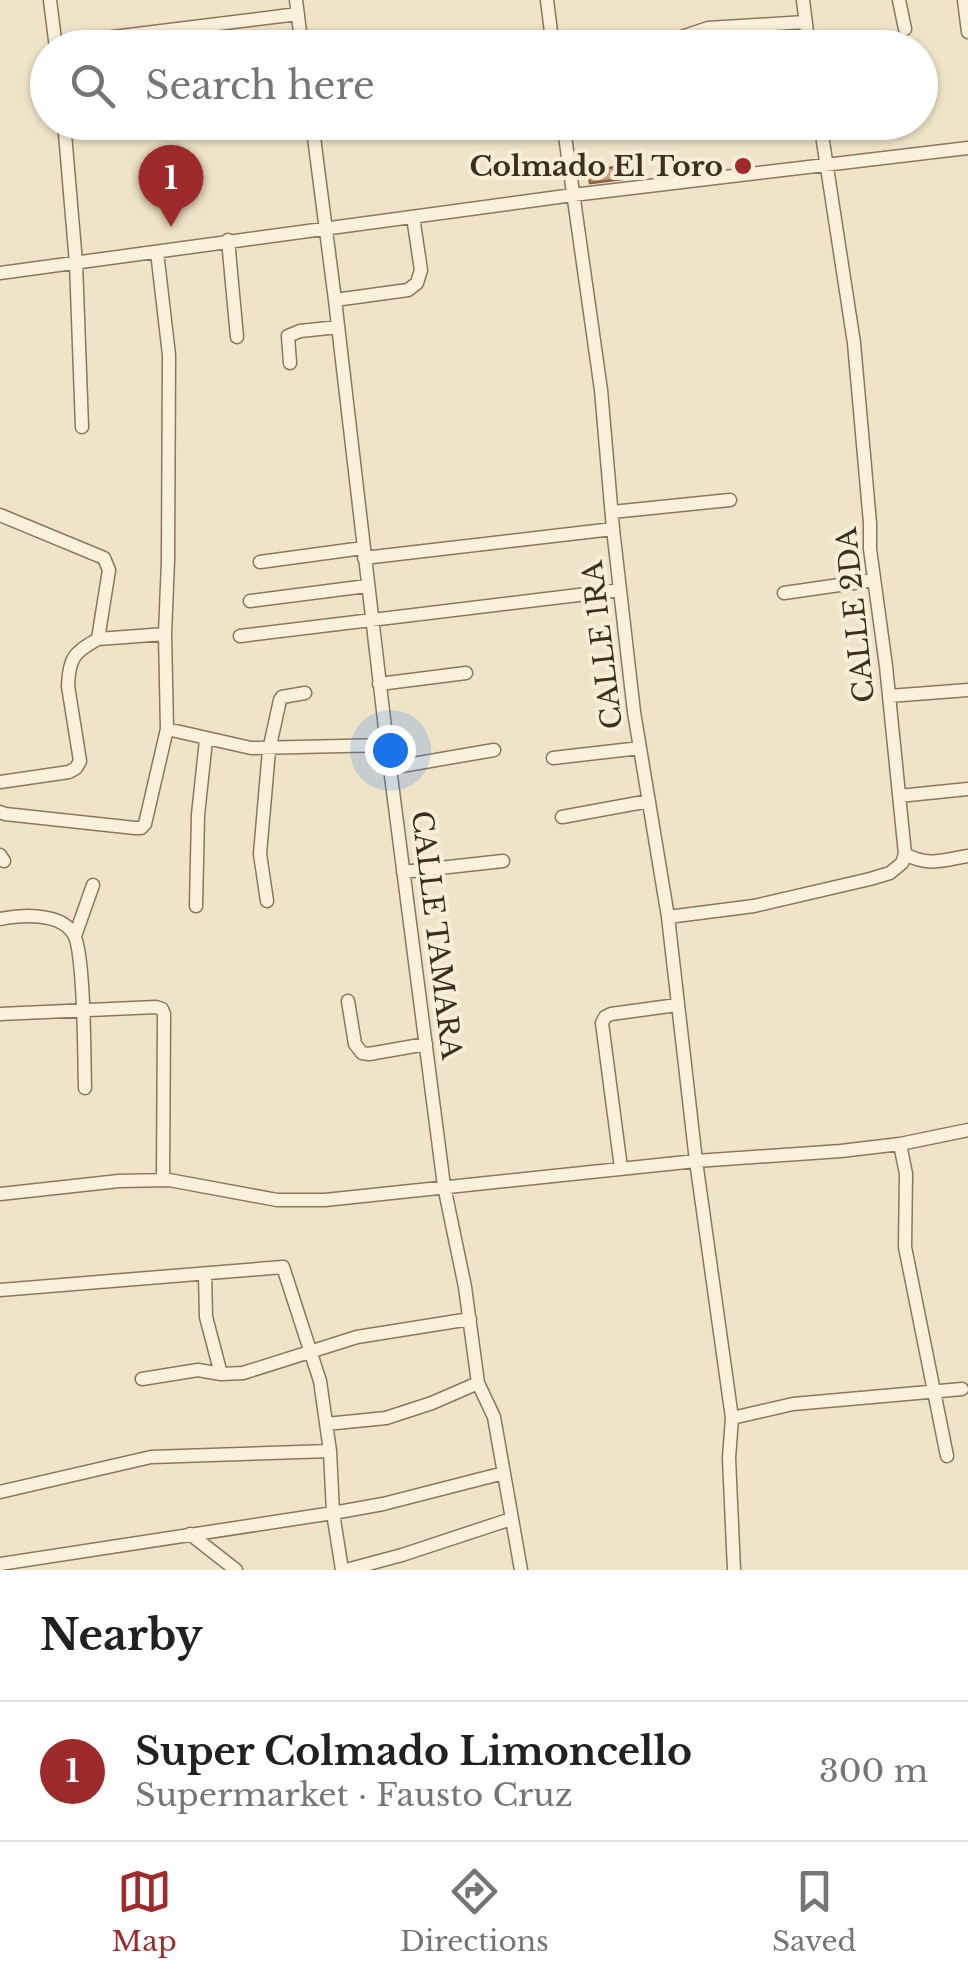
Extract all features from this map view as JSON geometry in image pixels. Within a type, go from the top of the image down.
[{"type":"street","points":[[50,0],[54,30]]},
{"type":"street","points":[[547,0],[550,30]]},
{"type":"street","points":[[803,0],[806,30]]},
{"type":"street","points":[[899,0],[905,29]]},
{"type":"street","points":[[964,0],[968,32]]},
{"type":"street","points":[[155,30],[297,7]]},
{"type":"street","points":[[702,30],[805,22]]},
{"type":"street","points":[[66,140],[76,262],[82,426]]},
{"type":"street","name":"CALLE TAMARA","points":[[314,140],[444,1186],[478,1382],[494,1417],[520,1570]]},
{"type":"street","name":"CALLE 1RA","points":[[564,140],[601,390],[640,748],[668,917],[696,1160],[732,1418],[729,1458],[734,1570]]},
{"type":"street","name":"CALLE 2DA","points":[[823,140],[854,343],[874,580],[905,854]]},
{"type":"street","points":[[0,273],[572,195],[968,148]]},
{"type":"street","points":[[335,300],[408,290],[417,283],[421,270],[413,217]]},
{"type":"street","points":[[228,240],[237,337]]},
{"type":"street","points":[[0,812],[140,828],[145,824],[167,729],[169,355],[157,252]]},
{"type":"street","points":[[290,363],[288,336],[300,330],[338,326]]},
{"type":"street","points":[[612,512],[730,500]]},
{"type":"street","points":[[0,515],[104,558],[110,570],[98,639]]},
{"type":"street","points":[[260,562],[614,530]]},
{"type":"street","points":[[784,593],[874,580]]},
{"type":"street","points":[[250,601],[368,586]]},
{"type":"street","points":[[240,636],[620,590]]},
{"type":"street","points":[[0,782],[76,768],[80,761],[68,674],[76,653],[98,639],[165,634]]},
{"type":"street","points":[[379,684],[466,673]]},
{"type":"street","points":[[889,696],[968,690]]},
{"type":"street","points":[[266,901],[260,854],[269,750],[280,700],[304,693]]},
{"type":"street","points":[[167,729],[269,750],[387,745]]},
{"type":"street","points":[[196,906],[198,815],[206,740]]},
{"type":"street","points":[[553,758],[640,748]]},
{"type":"street","points":[[390,768],[494,750]]},
{"type":"street","points":[[900,796],[968,789]]},
{"type":"street","points":[[562,817],[649,801]]},
{"type":"street","points":[[668,917],[754,906],[870,879],[890,872],[902,863],[905,854],[929,863],[968,856]]},
{"type":"street","points":[[404,872],[503,862]]},
{"type":"street","points":[[85,1088],[76,936],[94,885]]},
{"type":"street","points":[[0,919],[44,918],[70,928],[76,936]]},
{"type":"street","points":[[348,1000],[355,1044],[362,1053],[426,1044]]},
{"type":"street","points":[[620,1168],[604,1017],[677,1005]]},
{"type":"street","points":[[0,1014],[162,1009],[163,1180]]},
{"type":"street","points":[[0,1194],[163,1180],[278,1200],[325,1200],[696,1160],[842,1151],[968,1130]]},
{"type":"street","points":[[900,1144],[906,1174],[905,1247],[947,1456]]},
{"type":"street","points":[[0,1290],[283,1267],[320,1381],[330,1451],[333,1514],[344,1570],[511,1519]]},
{"type":"street","points":[[205,1274],[206,1317],[221,1374]]},
{"type":"street","points":[[142,1379],[198,1370],[243,1373],[358,1337],[470,1319]]},
{"type":"street","points":[[326,1424],[386,1418],[478,1382]]},
{"type":"street","points":[[732,1418],[793,1404],[962,1389]]},
{"type":"street","points":[[0,1492],[150,1457],[330,1451]]},
{"type":"street","points":[[0,1567],[333,1514],[504,1473]]},
{"type":"street","points":[[190,1534],[236,1570]]},
{"type":"building","points":[[629,165],[631,178],[590,183],[588,171]]},
{"type":"place","name":"Colmado El Toro","points":[[743,166]]},
{"type":"place","name":"Super Colmado Limoncello","points":[[171,227]]}]
